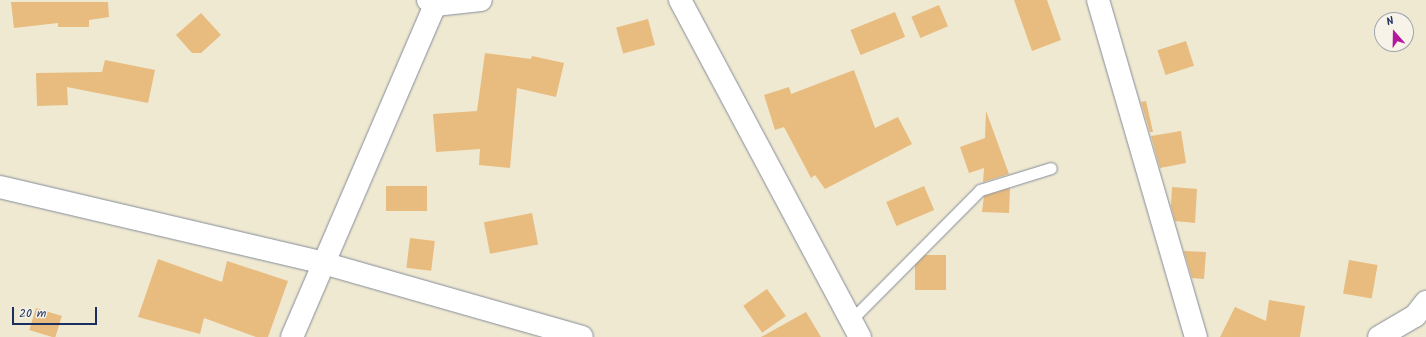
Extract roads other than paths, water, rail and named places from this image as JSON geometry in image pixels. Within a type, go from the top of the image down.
[{"type":"street","points":[[292,337],[432,3],[481,0]]},
{"type":"street","points":[[680,0],[856,328]]},
{"type":"street","points":[[1098,0],[1196,337]]},
{"type":"street","points":[[0,187],[323,263],[582,337]]},
{"type":"street","points":[[1379,337],[1415,316],[1426,302]]},
{"type":"lane","points":[[856,328],[980,190],[1051,168]]}]
